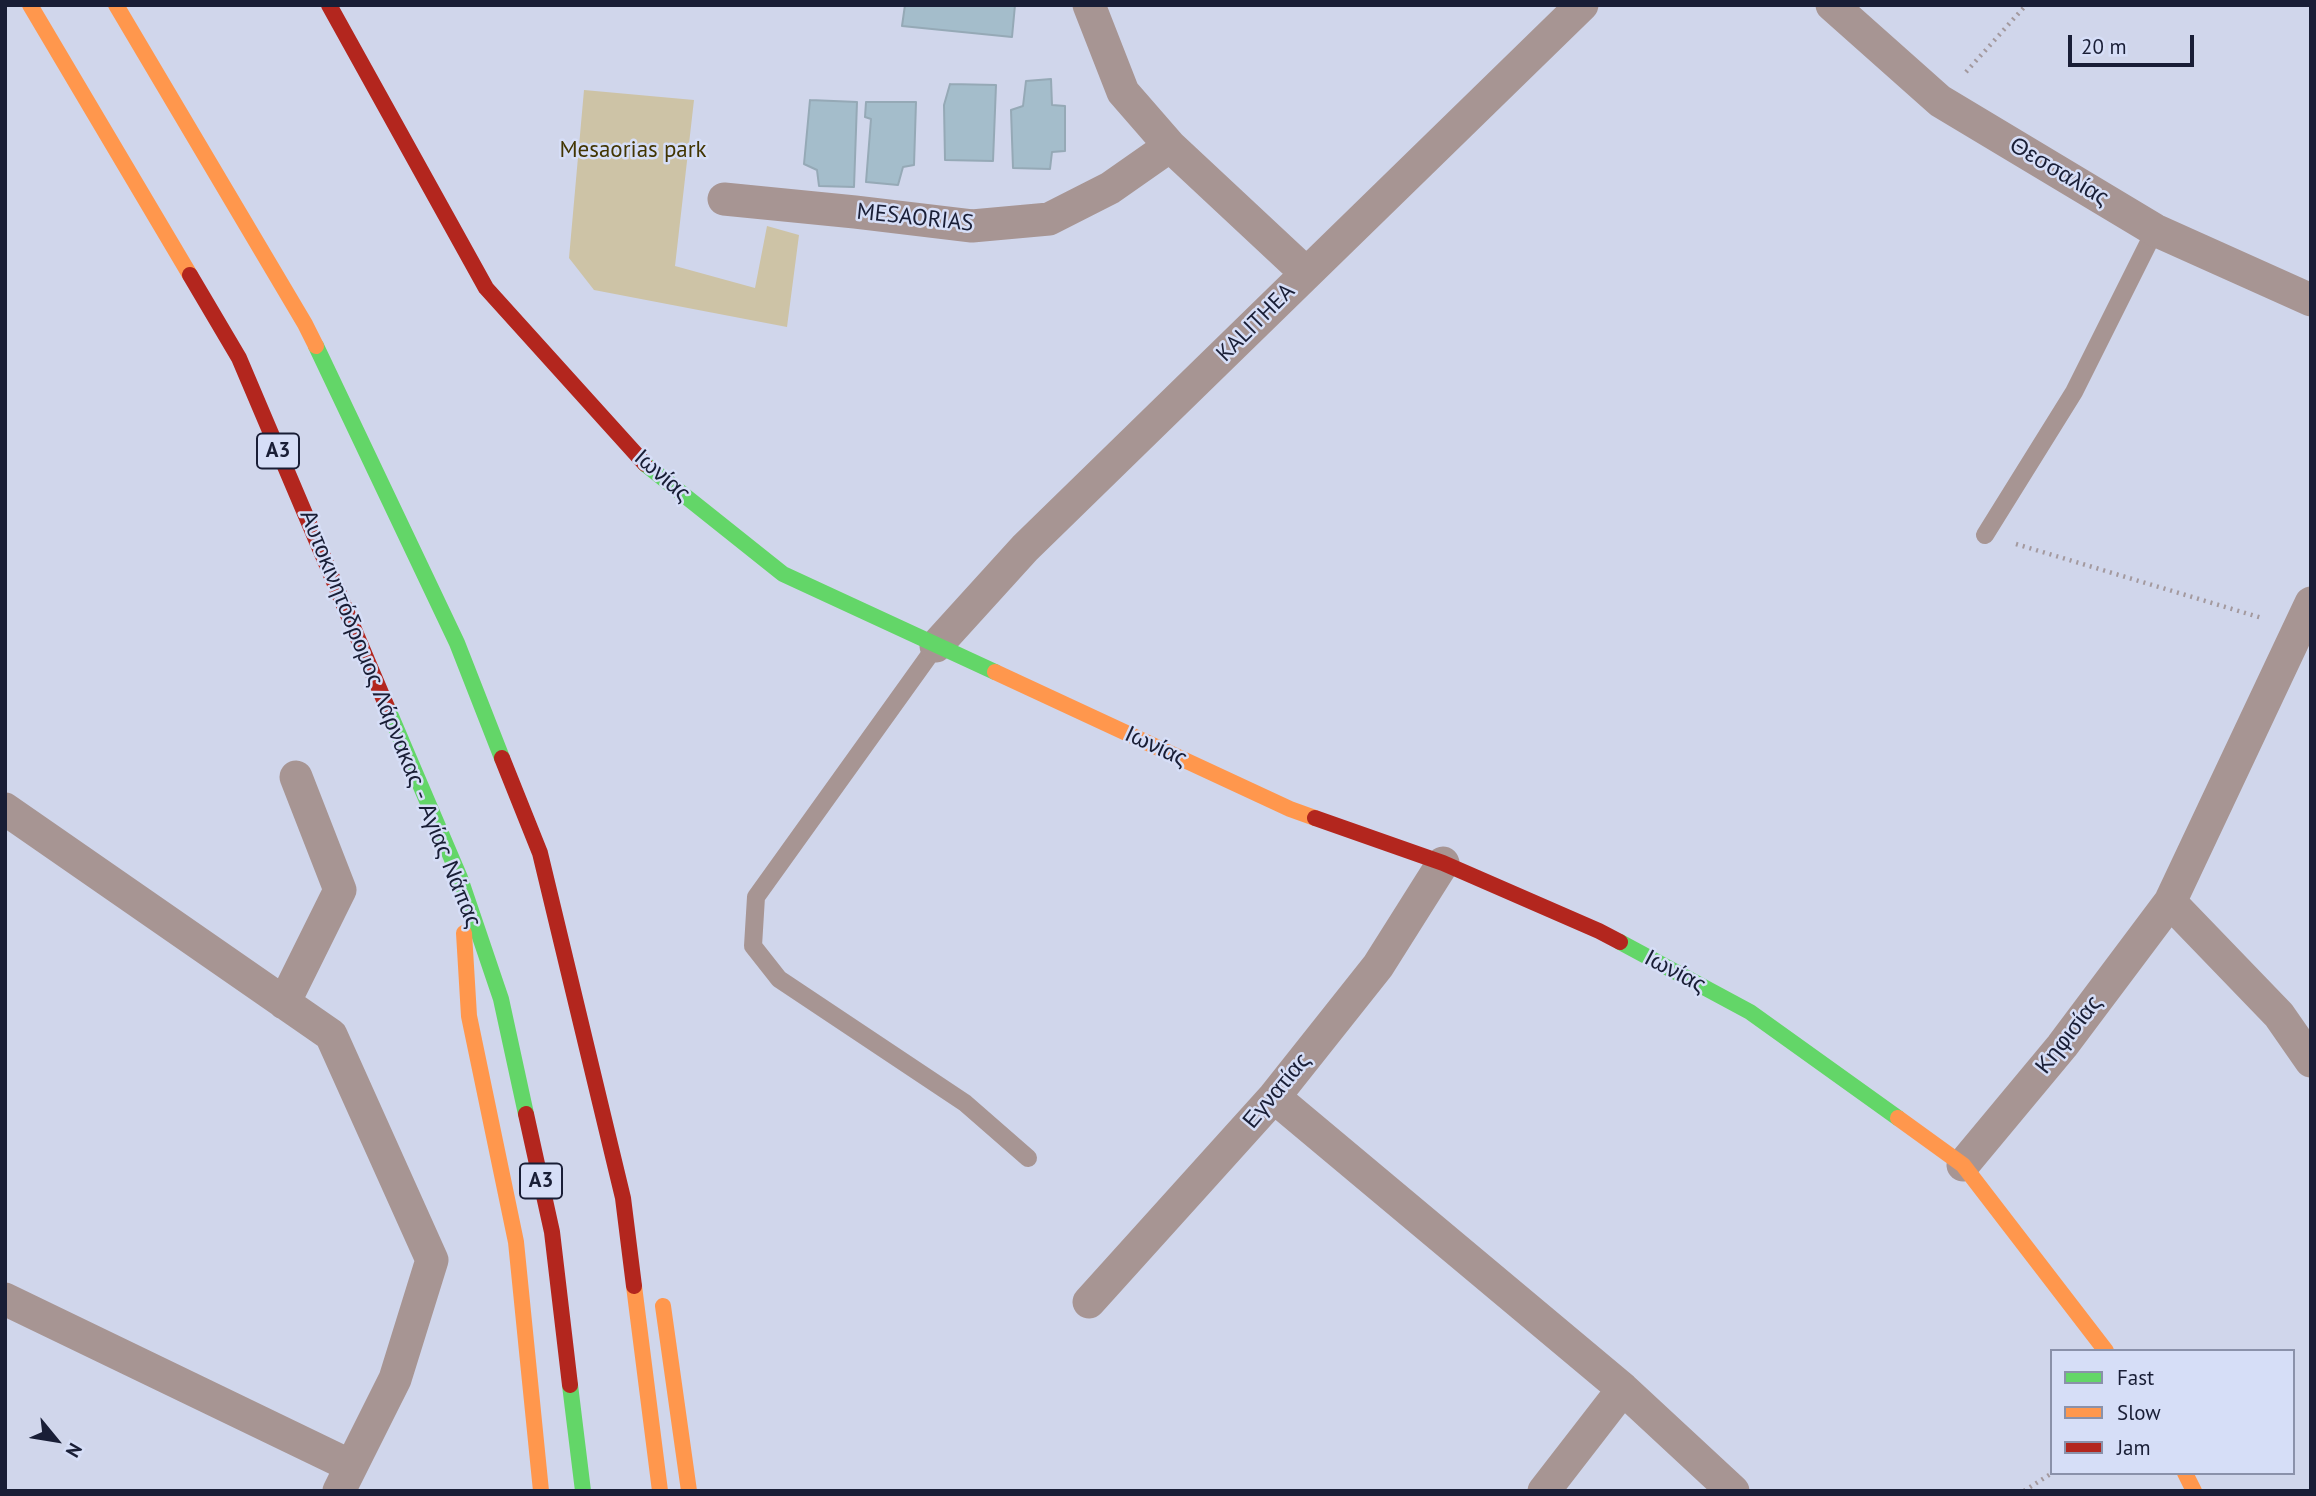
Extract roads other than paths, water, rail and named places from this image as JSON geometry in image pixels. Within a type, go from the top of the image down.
[{"type":"main road","name":"Αυτοκινητόδρομος Λάρνακας - Αγίας Νάπας","points":[[30,5],[239,358],[460,878],[501,999],[552,1232],[583,1491]]},
{"type":"main road","points":[[116,5],[305,324],[457,643],[584,968]]},
{"type":"main road","name":"Ιωνίας","points":[[329,5],[486,288],[650,470],[783,574],[1290,809],[1443,863],[1599,931],[1750,1012],[1963,1165],[2104,1349]]},
{"type":"main road","points":[[540,853],[623,1198],[660,1491]]},
{"type":"main road","points":[[460,878],[469,1016],[516,1242],[541,1491]]},
{"type":"main road","points":[[662,1295],[689,1491]]},
{"type":"main road","points":[[2186,1475],[2194,1491]]},
{"type":"street","points":[[1089,5],[1123,92],[1170,146],[1306,273]]},
{"type":"street","name":"KALITHEA","points":[[936,646],[1026,548],[1582,5]]},
{"type":"street","name":"Θεσσαλίας","points":[[1832,5],[1940,101],[2155,230],[2311,300]]},
{"type":"street","name":"MESAORIAS","points":[[724,199],[972,226],[1049,219],[1110,188],[1170,146]]},
{"type":"street","name":"Κηφισίας","points":[[1963,1165],[2062,1046],[2170,902],[2305,616]]},
{"type":"street","points":[[284,1003],[340,890],[296,777]]},
{"type":"street","points":[[5,809],[331,1035],[432,1260],[395,1380],[345,1478],[5,1300]]},
{"type":"street","name":"Εγνατίας","points":[[1090,1303],[1274,1097],[1378,966],[1443,863]]},
{"type":"street","points":[[2170,902],[2279,1015],[2311,1061]]},
{"type":"street","points":[[1274,1097],[1623,1389],[1733,1491]]},
{"type":"street","points":[[1544,1491],[1623,1389]]},
{"type":"lane","points":[[1985,535],[2074,392],[2155,230]]},
{"type":"lane","points":[[936,646],[756,897],[753,946],[779,979],[965,1103],[1028,1158]]},
{"type":"park label","name":"Mesaorias park","points":[[633,150]]}]
